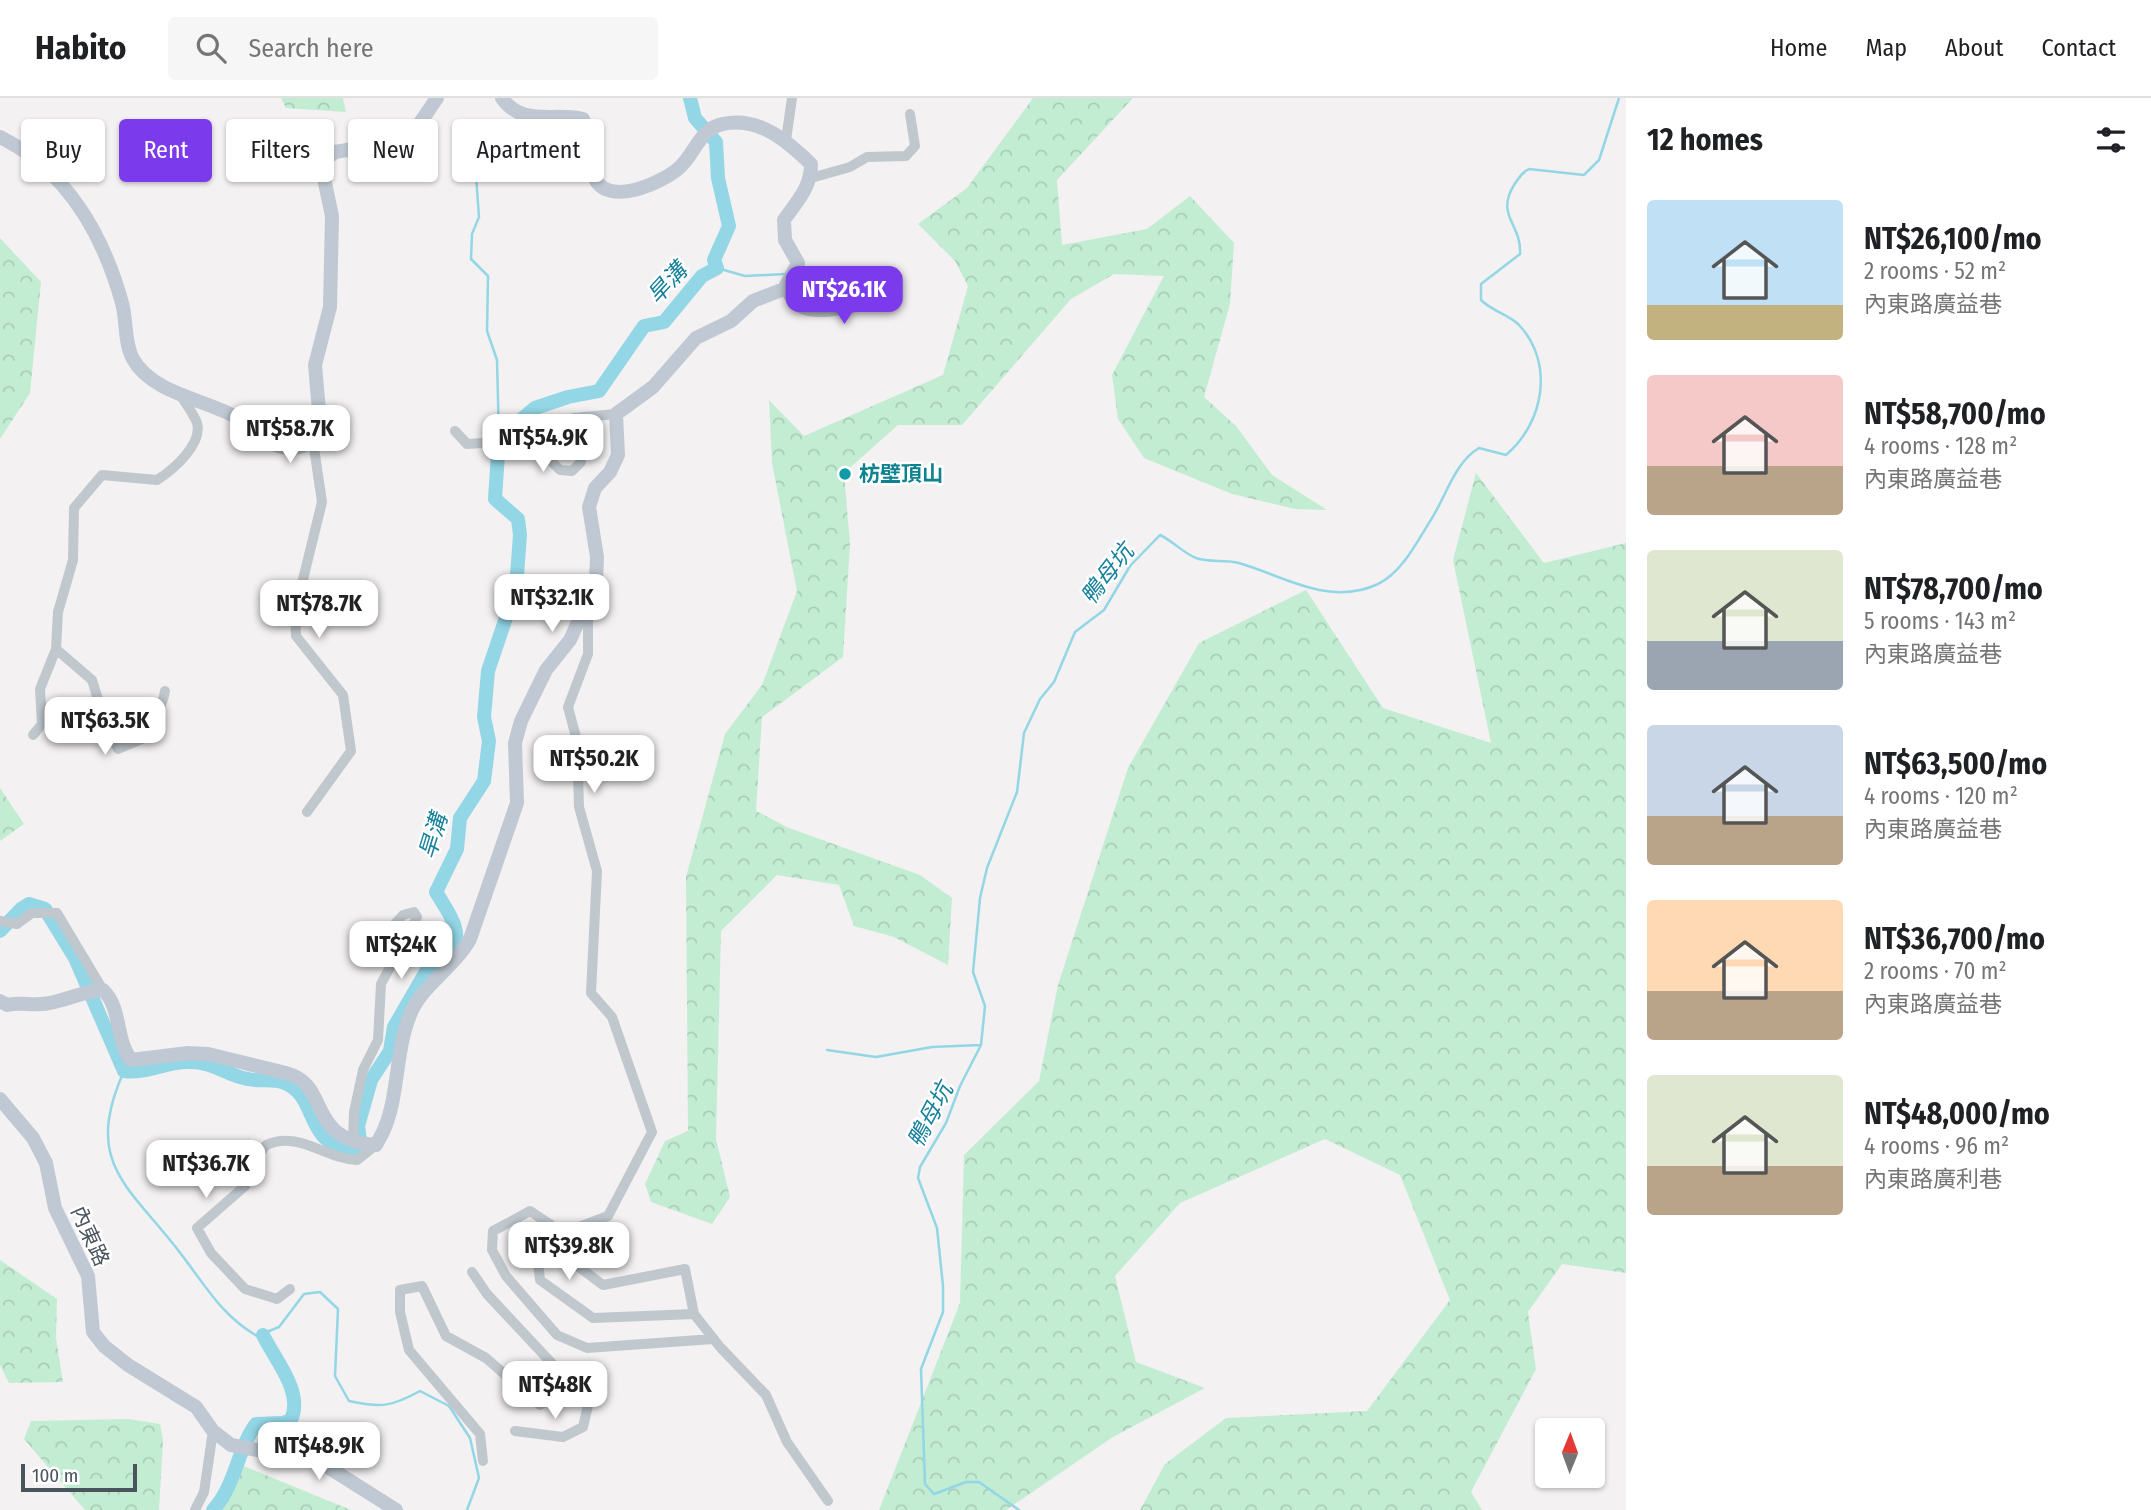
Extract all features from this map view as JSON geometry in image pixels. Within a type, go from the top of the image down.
[{"type":"street","points":[[307,812],[351,751],[343,695],[296,636],[295,612],[322,502],[313,441],[319,411],[315,365],[330,307],[332,216],[322,169],[325,160],[335,152],[401,141],[411,136],[437,98]]},
{"type":"street","points":[[455,431],[467,444],[498,443],[522,425],[537,421],[552,462],[560,470],[572,471],[581,462],[568,435],[573,418],[616,414],[653,387],[696,338],[731,321],[753,301],[783,289],[798,263],[785,240],[784,220],[804,194],[811,178],[811,164],[786,139],[769,129],[724,123],[708,128],[680,167],[664,178],[644,186],[614,191],[604,188],[594,177],[589,133],[583,119],[527,117],[512,112],[502,98]]},
{"type":"street","points":[[786,139],[792,98]]},
{"type":"street","points":[[811,178],[836,172],[867,157],[906,156],[915,146],[910,114]]},
{"type":"street","points":[[0,137],[39,164],[79,203],[110,261],[125,314],[127,342],[134,361],[149,376],[180,394],[233,416],[281,447],[299,447],[313,441]]},
{"type":"street","points":[[783,289],[797,307],[838,312],[861,306],[861,294],[851,273]]},
{"type":"street","points":[[33,735],[43,724],[40,689],[56,649],[58,612],[73,560],[74,509],[102,475],[157,480],[187,454],[198,435],[197,424],[180,394]]},
{"type":"street","points":[[290,1289],[277,1299],[245,1289],[211,1253],[197,1228],[245,1186],[266,1144],[298,1141],[317,1150],[357,1160],[376,1144],[386,1126],[403,1037],[411,1012],[424,993],[460,958],[470,939],[517,803],[515,743],[521,721],[546,670],[570,640],[596,582],[597,557],[589,508],[594,488],[610,472],[618,455],[616,414]]},
{"type":"street","points":[[588,598],[588,654],[568,706],[578,741],[579,807],[597,871],[591,993],[612,1017],[652,1132],[608,1216],[562,1233],[536,1247],[540,1280],[593,1318],[694,1314]]},
{"type":"street","points":[[56,649],[92,680],[106,725],[118,749],[142,739],[145,728],[153,721],[164,700],[165,691]]},
{"type":"street","points":[[353,1141],[354,1112],[363,1070],[378,1040],[382,984],[417,917],[414,912],[403,915],[375,946]]},
{"type":"street","points":[[0,921],[17,923],[32,913],[57,913],[116,1012],[120,1035],[131,1060],[188,1053],[208,1054],[297,1075],[309,1087],[327,1126],[353,1141],[376,1144]]},
{"type":"street","points":[[0,1002],[7,1006],[26,1001],[41,1004],[83,991],[103,990]]},
{"type":"street","name":"內東路","points":[[0,1099],[33,1138],[46,1163],[59,1219],[88,1276],[93,1332],[128,1365],[196,1406],[222,1441],[239,1448],[320,1462],[396,1510]]},
{"type":"street","points":[[713,1339],[587,1348],[557,1335],[506,1276],[492,1250],[493,1231],[530,1211],[562,1233],[575,1264],[603,1285],[685,1269],[694,1314],[713,1339],[766,1395],[787,1442],[828,1501]]},
{"type":"street","points":[[472,1272],[487,1294],[573,1386],[590,1397],[583,1427],[563,1437],[515,1431]]},
{"type":"street","points":[[483,1461],[480,1434],[409,1350],[400,1312],[400,1290],[422,1286],[446,1336],[486,1358],[540,1405],[573,1386]]},
{"type":"street","points":[[195,1510],[204,1492],[213,1430]]},
{"type":"green space","points":[[281,98],[343,98],[346,112],[286,108]]},
{"type":"green space","points":[[1033,98],[1133,98],[1057,180],[1062,245],[1147,229],[1190,196],[1234,243],[1230,304],[1204,397],[1236,426],[1272,475],[1327,510],[1295,509],[1232,494],[1144,458],[1118,419],[1112,375],[1164,276],[1114,274],[1071,299],[962,425],[898,425],[844,473],[850,544],[843,657],[762,717],[756,811],[789,828],[920,875],[952,898],[948,965],[894,937],[854,926],[839,885],[777,875],[721,931],[716,1139],[730,1197],[712,1224],[651,1202],[645,1184],[665,1141],[688,1131],[686,877],[725,734],[762,685],[797,591],[772,463],[769,400],[804,436],[943,375],[968,286],[955,261],[918,224],[967,188]]},
{"type":"green space","points":[[0,238],[41,282],[30,393],[0,439]]},
{"type":"green space","points":[[1476,473],[1544,563],[1626,543],[1626,1273],[1562,1264],[1528,1312],[1536,1369],[1471,1492],[1482,1510],[1140,1510],[1165,1464],[1226,1418],[1367,1411],[1450,1300],[1400,1175],[1325,1139],[1180,1203],[1115,1276],[1136,1362],[1205,1388],[1113,1437],[1006,1510],[879,1510],[960,1303],[964,1155],[1039,1081],[1058,985],[1128,768],[1199,643],[1306,590],[1383,708],[1491,743],[1453,560]]},
{"type":"green space","points":[[0,788],[24,824],[0,841]]},
{"type":"green space","points":[[0,1260],[57,1299],[56,1338],[63,1382],[9,1383],[0,1365]]},
{"type":"green space","points":[[129,1419],[160,1424],[163,1440],[159,1510],[85,1510],[24,1439],[31,1421]]},
{"type":"green space","points":[[236,1463],[351,1510],[211,1510]]},
{"type":"waterway","name":"旱溝","points":[[0,931],[29,904],[45,909],[75,958],[124,1071],[196,1062],[248,1079],[285,1083],[303,1099],[326,1139],[354,1151],[361,1147],[358,1126],[371,1080],[390,1051],[394,1027],[427,970],[454,956],[456,946],[456,930],[436,892],[457,849],[460,818],[484,781],[489,741],[484,717],[488,671],[516,588],[520,535],[518,519],[495,499],[499,438],[535,408],[568,397],[599,391],[644,326],[664,322],[702,276],[717,268],[714,260],[729,226],[718,178],[716,142],[695,118],[690,98]]},
{"type":"waterway","name":"鴨母坑","points":[[1019,1510],[979,1482],[966,1482],[934,1494],[925,1484],[921,1369],[943,1312],[943,1286],[937,1228],[918,1178],[920,1167],[946,1123],[960,1086],[981,1045],[985,1006],[973,972],[980,898],[987,868],[1017,792],[1024,733],[1040,699],[1054,682],[1075,632],[1104,610],[1130,566],[1160,535],[1196,558],[1239,563],[1324,591],[1360,590],[1387,579],[1402,564],[1432,518],[1457,470],[1471,454],[1479,448],[1506,455],[1519,442],[1536,410],[1540,392],[1537,356],[1530,339],[1518,324],[1481,300],[1481,284],[1520,254],[1520,244],[1507,205],[1519,178],[1529,169],[1584,175],[1599,160],[1619,98]]},
{"type":"waterway","points":[[476,182],[479,217],[472,234],[471,259],[488,276],[487,331],[497,360],[499,438]]},
{"type":"waterway","points":[[717,268],[745,276],[784,274]]},
{"type":"waterway","points":[[827,1050],[876,1057],[932,1047],[980,1045]]},
{"type":"waterway","points":[[124,1071],[112,1103],[108,1130],[110,1152],[129,1191],[224,1309],[257,1336],[279,1327],[304,1294],[320,1292],[338,1309],[335,1376],[349,1401],[386,1405],[420,1391],[449,1406],[470,1438],[479,1478],[467,1510]]},
{"type":"waterway","points":[[213,1510],[226,1491],[244,1445],[256,1424],[291,1420],[294,1409],[291,1387],[263,1335]]},
{"type":"place","name":"枋壁頂山","points":[[845,474]]}]
